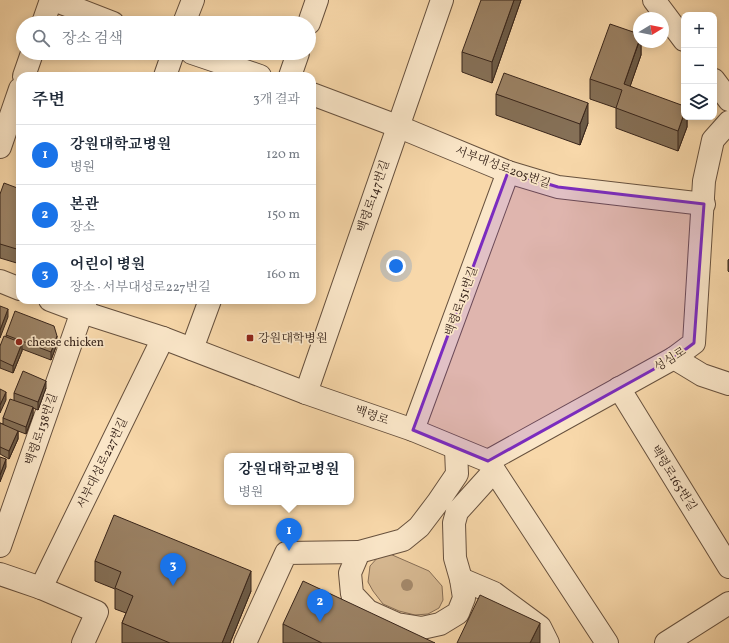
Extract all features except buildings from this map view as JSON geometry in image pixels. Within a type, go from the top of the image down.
[{"type":"street","points":[[45,16],[51,0]]},
{"type":"street","points":[[54,0],[95,16]]},
{"type":"street","points":[[187,16],[193,0]]},
{"type":"street","points":[[311,16],[317,0]]},
{"type":"street","name":"백령로147번길","points":[[306,393],[397,126],[442,0]]},
{"type":"street","points":[[654,0],[681,36]]},
{"type":"street","points":[[25,72],[30,60]]},
{"type":"street","points":[[166,72],[171,60]]},
{"type":"street","points":[[213,60],[248,72]]},
{"type":"street","points":[[291,72],[296,60]]},
{"type":"street","points":[[717,84],[729,100]]},
{"type":"street","name":"서부대성로205번길","points":[[316,96],[397,126],[508,172],[558,187],[704,204]]},
{"type":"street","points":[[0,147],[16,101]]},
{"type":"street","name":"성심로","points":[[359,552],[350,573],[352,594],[368,611],[397,624],[422,628],[440,624],[458,613],[464,598],[455,558],[454,523],[457,512],[491,466],[619,388],[674,358],[694,343],[704,204],[704,181],[712,140],[729,122]]},
{"type":"street","name":"백령로151번길","points":[[414,430],[508,172]]},
{"type":"street","points":[[0,281],[16,287]]},
{"type":"street","name":"백령로","points":[[73,304],[84,306],[306,393],[414,430],[491,466]]},
{"type":"street","points":[[192,349],[209,304]]},
{"type":"street","name":"백령로138번길","points":[[0,546],[84,306]]},
{"type":"street","name":"서부대성로227번길","points":[[42,588],[163,338]]},
{"type":"street","points":[[674,358],[702,375],[729,384]]},
{"type":"street","name":"백령로165번길","points":[[619,388],[729,567]]},
{"type":"street","points":[[245,643],[286,553],[359,552],[403,540],[419,527],[457,474],[456,449]]},
{"type":"street","points":[[491,466],[608,643]]},
{"type":"street","points":[[0,574],[42,588],[97,612],[83,643]]},
{"type":"street","points":[[461,580],[494,593],[540,627],[548,643]]},
{"type":"street","points":[[666,643],[729,603]]},
{"type":"highlighted area","points":[[508,172],[558,187],[704,204],[694,343],[674,358],[488,461],[413,430]]},
{"type":"shaded area","points":[[390,554],[429,571],[442,586],[443,600],[439,608],[428,614],[415,615],[399,611],[383,604],[368,582],[370,566],[379,556]]},
{"type":"place","name":"강원대학병원","points":[[250,338]]},
{"type":"place","name":"cheese chicken","points":[[19,342]]},
{"type":"place","name":"강원대학교병원","points":[[289,551]]},
{"type":"place","name":"어린이 병원","points":[[173,586]]},
{"type":"place","name":"본관","points":[[320,622]]}]
